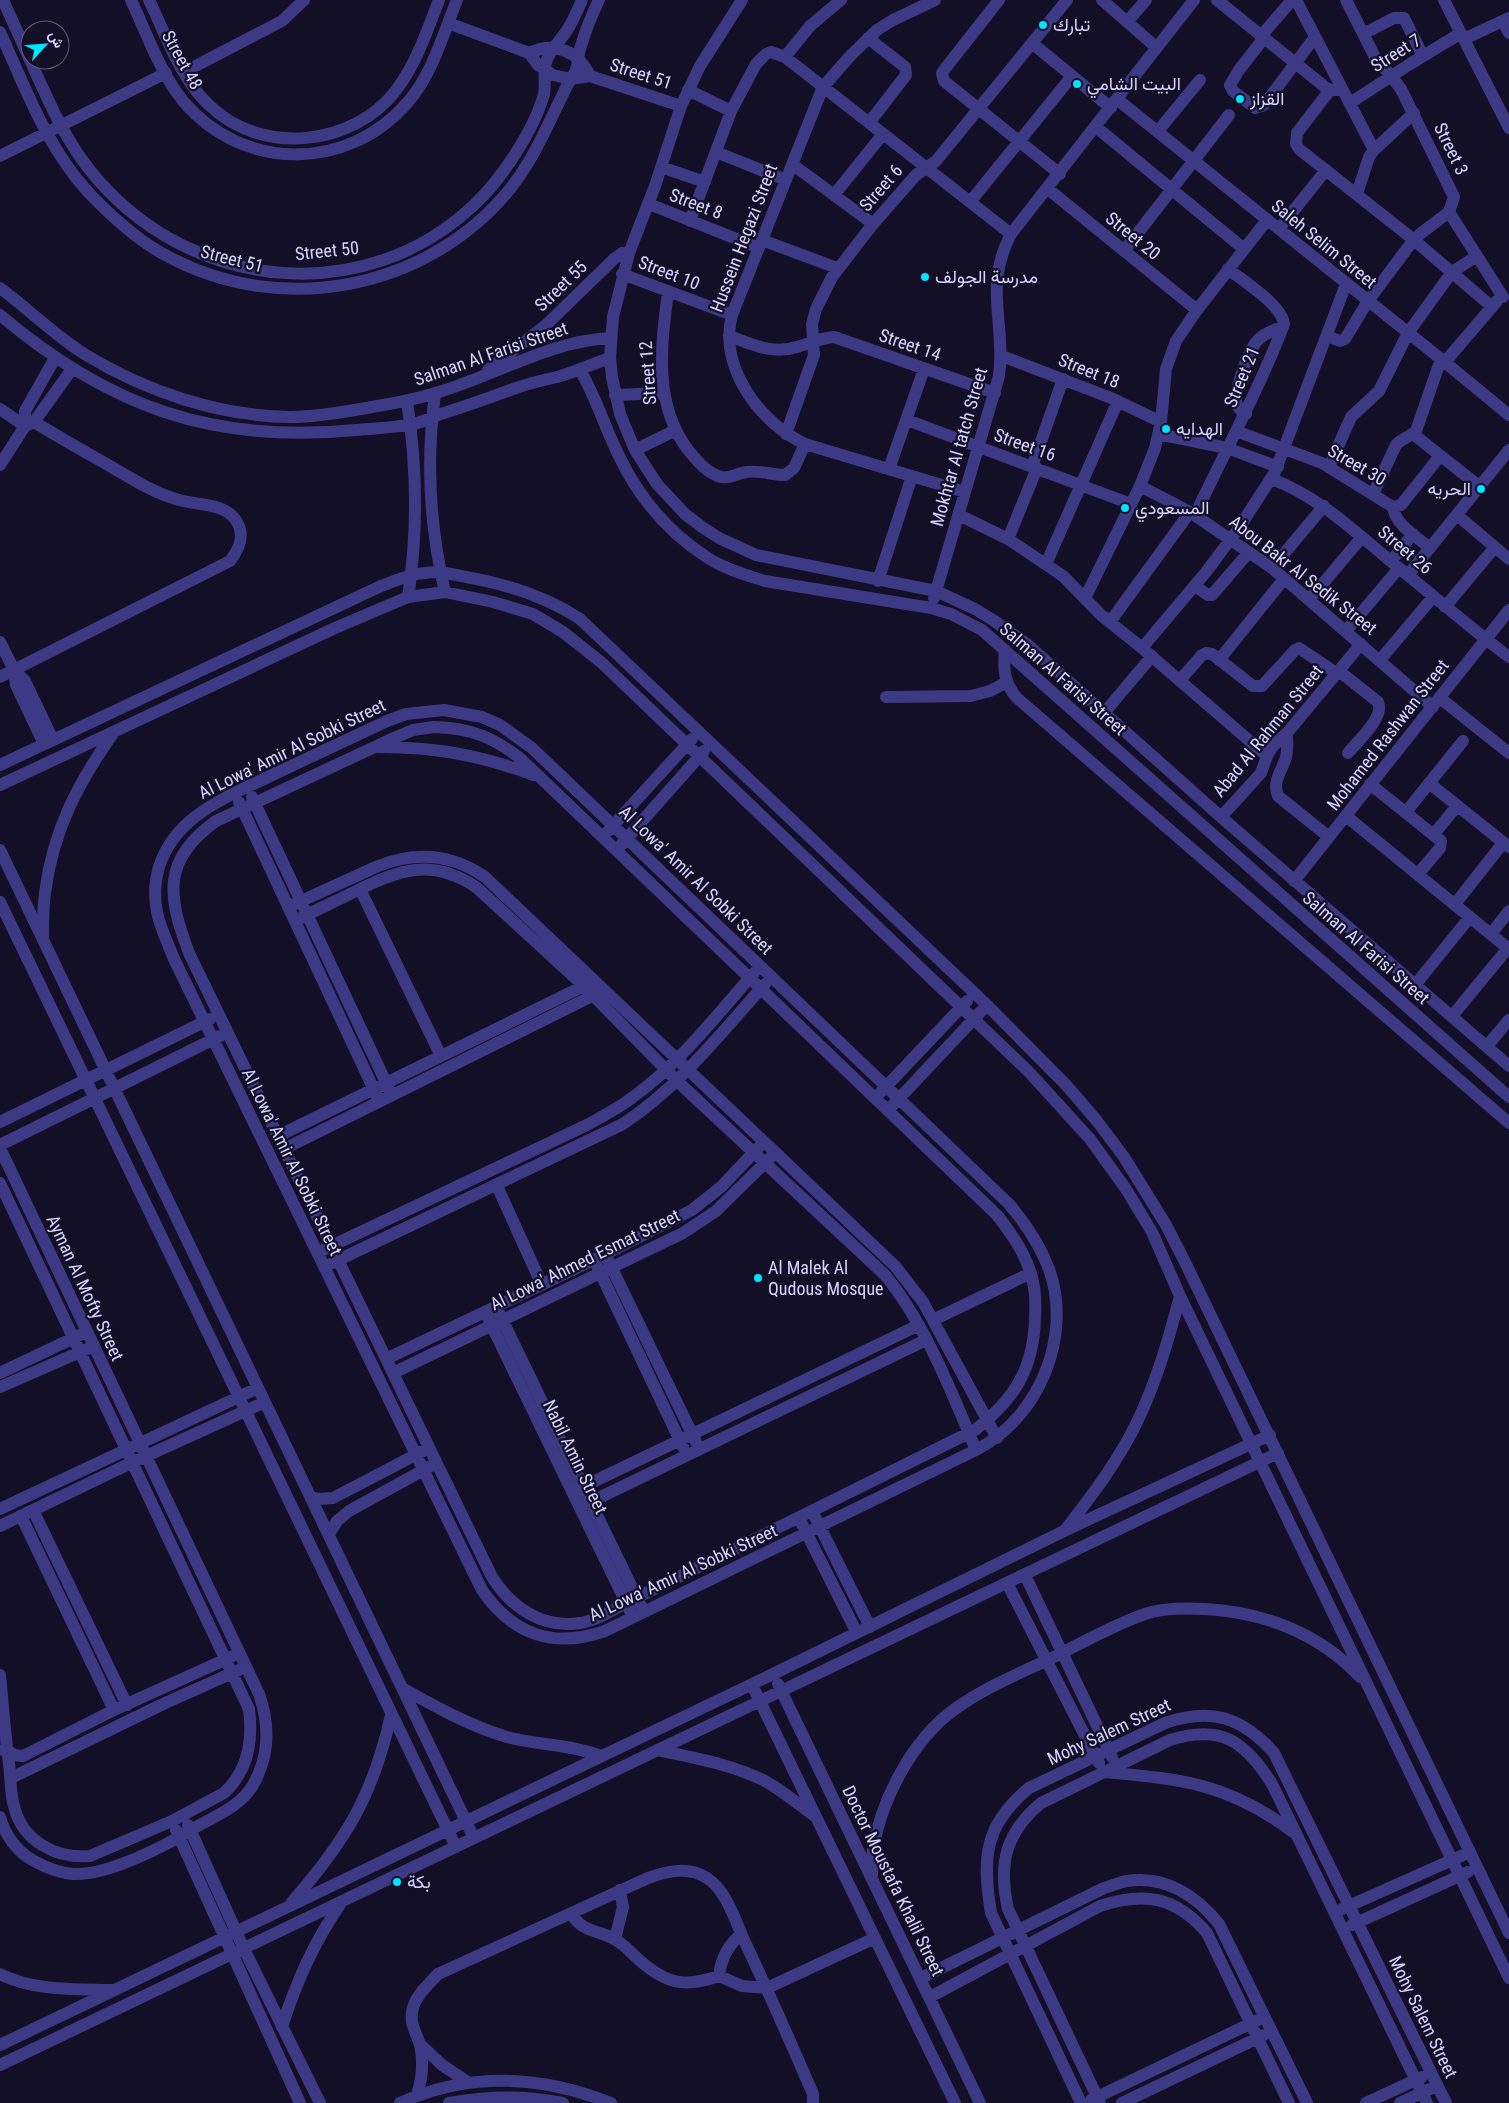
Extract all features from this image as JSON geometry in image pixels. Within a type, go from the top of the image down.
[{"type":"street","name":"Street 50","points":[[3,0],[20,38]]},
{"type":"street","name":"Street 48","points":[[131,0],[166,73],[183,100],[199,118],[240,144],[264,151],[304,155],[342,147],[360,140],[389,122],[409,101],[423,80],[457,0]]},
{"type":"street","points":[[184,72],[282,21],[304,0]]},
{"type":"street","name":"Street 48","points":[[151,4],[184,72],[196,91],[209,106],[243,128],[262,135],[302,138],[327,135],[352,127],[380,108],[396,91],[409,72],[439,0]]},
{"type":"street","name":"Street 50","points":[[35,70],[61,126],[78,156],[99,182],[122,205],[147,225],[193,252],[212,260],[251,269],[317,273],[352,268],[387,259],[419,244],[449,225],[475,204],[497,180],[516,153],[544,94],[546,62],[554,47],[566,32],[582,0]]},
{"type":"street","name":"Street 51","points":[[0,32],[47,132],[66,165],[87,192],[112,216],[166,256],[227,280],[286,289],[314,288],[361,283],[397,272],[431,256],[459,237],[487,214],[509,190],[528,164],[548,130],[577,65],[583,36],[599,0]]},
{"type":"street","name":"Salman Al Farisi Street","points":[[742,0],[713,43],[688,90],[649,204],[622,274],[610,338],[610,358],[615,396],[626,432],[645,468],[670,500],[685,514],[719,538],[756,555],[878,581],[936,591],[975,609],[1011,632],[1221,818],[1509,1066]]},
{"type":"street","points":[[785,57],[824,5],[841,0]]},
{"type":"street","name":"Hussein Hegazi Street","points":[[935,0],[906,6],[893,20],[868,38],[823,87],[732,315],[729,336],[735,365],[747,391],[764,415],[786,434],[805,444],[965,492]]},
{"type":"street","points":[[999,0],[942,73],[944,81],[1060,174]]},
{"type":"street","name":"Street 6","points":[[786,434],[814,355],[812,324],[816,309],[838,268],[916,175],[936,161],[1067,0]]},
{"type":"street","points":[[1102,0],[1156,47]]},
{"type":"street","points":[[1127,22],[1146,0]]},
{"type":"street","name":"Mokhtar Al tatch Street","points":[[931,608],[995,393],[1002,356],[996,278],[998,262],[1011,234],[1060,174],[1194,0]]},
{"type":"street","points":[[1217,0],[1295,64],[1336,89],[1350,103],[1374,150]]},
{"type":"street","points":[[1292,0],[1230,81],[1232,91],[1256,108],[1262,107],[1315,37]]},
{"type":"street","points":[[1296,0],[1315,37],[1336,89]]},
{"type":"street","name":"Street 3","points":[[1346,0],[1376,59],[1391,76],[1414,113],[1454,197],[1449,212]]},
{"type":"street","points":[[1444,0],[1509,128]]},
{"type":"street","points":[[139,16],[151,4]]},
{"type":"street","points":[[1363,34],[1399,16],[1404,18],[1424,56]]},
{"type":"street","points":[[1506,19],[1509,33]]},
{"type":"street","name":"Street 7","points":[[1350,103],[1424,56],[1463,36],[1506,19]]},
{"type":"street","points":[[448,23],[529,52],[545,47],[554,47],[570,52],[578,57]]},
{"type":"street","points":[[868,38],[905,67],[906,71],[906,75],[869,123]]},
{"type":"street","name":"Saleh Selim Street","points":[[1032,43],[1072,76],[1158,132],[1194,160],[1509,415]]},
{"type":"street","name":"Street 51","points":[[529,52],[544,70],[561,78],[570,79],[590,76],[681,106]]},
{"type":"street","points":[[690,221],[731,111],[761,58],[771,52],[785,57],[1011,234]]},
{"type":"street","name":"Street 51","points":[[578,57],[590,76]]},
{"type":"street","points":[[0,156],[166,73]]},
{"type":"street","points":[[970,202],[1072,76]]},
{"type":"street","points":[[1158,132],[1200,80]]},
{"type":"street","points":[[1336,89],[1298,133],[1296,138],[1299,149],[1414,240],[1491,306]]},
{"type":"street","points":[[688,90],[731,111]]},
{"type":"street","points":[[1357,194],[1369,157],[1374,150],[1414,113]]},
{"type":"street","points":[[1124,251],[1229,115]]},
{"type":"street","points":[[1096,127],[1244,249]]},
{"type":"street","points":[[834,195],[883,134]]},
{"type":"street","points":[[302,138],[304,155]]},
{"type":"street","points":[[716,152],[786,180]]},
{"type":"street","points":[[792,164],[873,224]]},
{"type":"street","points":[[661,167],[704,182]]},
{"type":"street","points":[[1279,229],[1326,170]]},
{"type":"street","name":"Street 20","points":[[1048,189],[1196,310]]},
{"type":"street","name":"Street 8","points":[[649,204],[690,221],[838,268]]},
{"type":"street","points":[[1327,336],[1340,340],[1345,339],[1368,301],[1414,240],[1449,212],[1477,256],[1506,295],[1491,306],[1443,360],[1416,431],[1402,438],[1396,444],[1373,494]]},
{"type":"street","points":[[1085,598],[1140,486],[1155,448],[1160,428],[1166,369],[1170,355],[1196,310],[1267,220]]},
{"type":"street","name":"Street 55","points":[[470,382],[509,355],[546,325],[622,252],[629,253]]},
{"type":"street","points":[[1329,467],[1351,417],[1380,391],[1408,333],[1452,272],[1477,256]]},
{"type":"street","points":[[248,284],[251,269]]},
{"type":"street","points":[[1228,269],[1276,308],[1283,318],[1282,327],[1265,334],[1253,346],[1238,385],[1236,396],[1238,406],[1246,414]]},
{"type":"street","name":"Street 10","points":[[622,274],[732,315]]},
{"type":"street","name":"Salman Al Farisi Street","points":[[0,281],[5,292],[46,327],[87,355],[130,378],[175,397],[213,408],[252,414],[291,417],[333,414],[407,401],[470,382],[565,345],[589,339],[610,338]]},
{"type":"street","points":[[1104,714],[1272,479],[1285,449],[1346,284]]},
{"type":"street","name":"Street 12","points":[[668,292],[662,350],[664,393],[676,430],[684,445],[700,465],[722,477],[753,472],[785,475],[794,468],[805,444]]},
{"type":"street","points":[[0,315],[72,369],[145,406],[182,418],[212,424],[294,434],[328,433],[410,425],[519,387],[580,370],[610,358]]},
{"type":"street","name":"Street 21","points":[[1110,622],[1193,513],[1246,414],[1282,327]]},
{"type":"street","name":"Street 14","points":[[729,336],[776,351],[798,347],[822,338],[834,337],[995,393]]},
{"type":"street","name":"Street 18","points":[[1002,356],[1118,401],[1160,428]]},
{"type":"street","points":[[29,424],[25,411],[55,358]]},
{"type":"street","points":[[0,465],[72,369]]},
{"type":"street","points":[[889,469],[924,369]]},
{"type":"street","name":"Salman Al Farisi Street","points":[[580,370],[592,392],[618,456],[634,484],[656,515],[684,540],[709,559],[765,581],[931,608],[982,630],[1509,1097]]},
{"type":"street","points":[[1008,539],[1035,468],[1063,379]]},
{"type":"street","points":[[615,396],[664,393]]},
{"type":"street","points":[[435,394],[432,417],[431,495],[441,572],[446,592]]},
{"type":"street","points":[[407,401],[415,500],[408,597]]},
{"type":"street","points":[[1046,564],[1118,401]]},
{"type":"street","points":[[0,409],[134,480],[178,500],[225,510],[236,520],[241,534],[239,549],[230,561],[0,677]]},
{"type":"street","name":"Street 16","points":[[907,420],[1131,504]]},
{"type":"street","points":[[1160,428],[1227,448],[1278,467]]},
{"type":"street","points":[[635,450],[676,430]]},
{"type":"street","name":"Street 30","points":[[1236,431],[1329,467],[1393,507],[1401,505],[1440,456]]},
{"type":"street","points":[[1413,434],[1479,486]]},
{"type":"street","points":[[1399,568],[1430,548],[1479,486],[1506,458]]},
{"type":"street","points":[[878,581],[912,476]]},
{"type":"street","name":"Street 26","points":[[1272,479],[1299,490],[1324,506],[1445,607],[1509,657]]},
{"type":"street","name":"Abou Bakr Al Sedik Street","points":[[1140,486],[1193,513],[1231,538],[1272,568],[1380,660],[1509,753]]},
{"type":"street","points":[[1272,568],[1324,506]]},
{"type":"street","points":[[1393,507],[1396,518],[1430,548]]},
{"type":"street","points":[[958,514],[1008,539],[1063,576],[1110,622],[1267,756]]},
{"type":"street","points":[[1457,515],[1508,557]]},
{"type":"street","points":[[1346,631],[1399,568],[1414,534]]},
{"type":"street","points":[[1309,600],[1362,537]]},
{"type":"street","points":[[1445,607],[1495,547]]},
{"type":"street","points":[[1196,586],[1208,595],[1215,593],[1249,552]]},
{"type":"street","points":[[0,765],[381,586],[411,575],[441,572],[499,584],[559,605],[580,619],[987,1005],[1068,1086],[1124,1157],[1166,1226],[1270,1435],[1509,1933]]},
{"type":"street","points":[[1219,660],[1284,579]]},
{"type":"street","points":[[0,785],[335,628],[408,597],[446,592],[493,602],[533,614],[563,632],[602,663],[1029,1072],[1090,1139],[1126,1189],[1152,1232],[1180,1296],[1509,1978]]},
{"type":"street","points":[[1380,660],[1433,597]]},
{"type":"street","name":"Mohamed Rashwan Street","points":[[1294,881],[1509,610]]},
{"type":"street","points":[[0,642],[14,670],[24,681],[48,742]]},
{"type":"street","name":"Abad Al Rahman Street","points":[[1221,818],[1261,773],[1273,746],[1287,733],[1361,644]]},
{"type":"street","points":[[1180,680],[1206,653],[1212,654],[1253,686],[1258,687],[1265,683],[1294,650],[1299,648],[1338,672],[1378,702],[1380,706],[1378,716],[1348,753]]},
{"type":"street","points":[[1005,650],[1004,672],[1006,682],[1017,698],[1509,1123]]},
{"type":"street","points":[[886,697],[971,696],[990,692],[1006,682]]},
{"type":"street","name":"Al Lowa' Amir Al Sobki Street","points":[[444,710],[482,717],[517,735],[613,825],[1009,1204],[1032,1235],[1049,1270],[1056,1306],[1056,1325],[1049,1362],[1042,1379],[1028,1404],[1011,1426],[997,1438],[820,1528],[605,1631],[589,1637],[553,1639],[520,1627],[505,1617],[482,1590],[174,959],[156,911],[156,883],[162,856],[171,840],[197,814],[247,787],[387,721],[415,712],[444,710]]},
{"type":"street","name":"Al Lowa' Amir Al Sobki Street","points":[[454,727],[474,732],[493,740],[522,760],[997,1215],[1019,1246],[1031,1273],[1035,1300],[1035,1326],[1029,1362],[1023,1378],[996,1414],[969,1434],[632,1601],[581,1623],[563,1624],[529,1615],[514,1605],[501,1592],[492,1577],[189,953],[174,907],[174,882],[182,858],[190,843],[202,831],[216,821],[375,747],[413,730],[454,727]]},
{"type":"street","points":[[42,938],[45,894],[53,850],[68,808],[88,768],[114,732]]},
{"type":"street","points":[[602,837],[699,732]]},
{"type":"street","points":[[1287,733],[1286,757],[1275,789],[1278,796],[1330,837]]},
{"type":"street","points":[[1406,812],[1463,741]]},
{"type":"street","points":[[616,850],[711,743]]},
{"type":"street","points":[[375,747],[417,747],[458,752],[499,762],[538,776]]},
{"type":"street","points":[[1429,783],[1506,845],[1455,904]]},
{"type":"street","points":[[1370,784],[1441,841],[1440,848],[1418,874]]},
{"type":"street","points":[[247,787],[392,1095]]},
{"type":"street","points":[[235,793],[380,1101]]},
{"type":"street","points":[[1434,834],[1457,806]]},
{"type":"street","points":[[1346,816],[1509,948],[1452,1016]]},
{"type":"street","points":[[0,850],[474,1838]]},
{"type":"street","points":[[288,907],[393,860],[425,856],[457,861],[485,877],[589,984]]},
{"type":"street","points":[[295,921],[391,875],[412,870],[443,871],[461,877],[476,887],[677,1060],[895,1266],[923,1302],[997,1438]]},
{"type":"street","points":[[360,889],[441,1056]]},
{"type":"street","points":[[0,902],[456,1847]]},
{"type":"street","points":[[1491,934],[1509,911]]},
{"type":"street","points":[[1415,984],[1470,917]]},
{"type":"street","points":[[0,927],[19,941]]},
{"type":"street","points":[[174,959],[189,953]]},
{"type":"street","points":[[316,1253],[587,1125],[633,1098],[677,1060],[760,966]]},
{"type":"street","points":[[324,1267],[497,1186],[623,1124],[641,1112],[677,1081],[772,977]]},
{"type":"street","points":[[278,1136],[589,984]]},
{"type":"street","points":[[599,993],[677,1081],[885,1275],[920,1325],[976,1450]]},
{"type":"street","points":[[284,1149],[599,993]]},
{"type":"street","points":[[875,1098],[974,994]]},
{"type":"street","points":[[888,1110],[987,1005]]},
{"type":"street","points":[[0,1122],[219,1014]]},
{"type":"street","points":[[1487,1046],[1509,1020]]},
{"type":"street","points":[[0,1146],[94,1097],[228,1032]]},
{"type":"street","name":"Al Lowa' Ahmed Esmat Street","points":[[386,1359],[594,1260],[692,1210],[708,1200],[764,1142]]},
{"type":"street","name":"Ayman Al Mofty Street","points":[[0,1146],[259,1694],[267,1722],[268,1744],[263,1763],[253,1785],[236,1804],[191,1831],[150,1852],[107,1869],[75,1874],[58,1872],[30,1859],[9,1838],[0,1818]]},
{"type":"street","name":"Al Lowa' Ahmed Esmat Street","points":[[393,1373],[700,1223],[716,1211],[775,1153]]},
{"type":"street","name":"Ayman Al Mofty Street","points":[[0,1183],[249,1708],[251,1734],[245,1763],[231,1787],[184,1816],[90,1856],[76,1857],[62,1854],[40,1845],[23,1827],[13,1804],[11,1778],[4,1750],[0,1675]]},
{"type":"street","points":[[497,1186],[542,1284]]},
{"type":"street","points":[[606,1254],[606,1270],[687,1455]]},
{"type":"street","points":[[594,1260],[606,1270],[699,1449]]},
{"type":"street","points":[[933,1320],[1031,1273]]},
{"type":"street","points":[[1066,1530],[1106,1476],[1139,1420],[1163,1360],[1180,1296]]},
{"type":"street","name":"Nabil Amin Street","points":[[490,1309],[639,1615]]},
{"type":"street","points":[[578,1489],[920,1325]]},
{"type":"street","points":[[0,1373],[87,1332]]},
{"type":"street","points":[[585,1504],[926,1340]]},
{"type":"street","points":[[0,1387],[94,1346]]},
{"type":"street","points":[[0,1510],[139,1442],[258,1388]]},
{"type":"street","points":[[0,1526],[133,1462],[265,1402]]},
{"type":"street","points":[[0,2045],[752,1685],[1066,1530],[1270,1435]]},
{"type":"street","points":[[311,1497],[318,1499],[333,1498],[429,1447]]},
{"type":"street","points":[[0,2065],[1278,1453]]},
{"type":"street","points":[[329,1534],[336,1520],[349,1511],[437,1463]]},
{"type":"street","points":[[33,1510],[127,1705]]},
{"type":"street","points":[[812,1511],[870,1627]]},
{"type":"street","points":[[21,1516],[114,1710]]},
{"type":"street","points":[[798,1518],[856,1633]]},
{"type":"street","points":[[1024,1575],[1116,1766]]},
{"type":"street","points":[[1007,1583],[1104,1772],[1166,1778],[1212,1788],[1256,1807],[1295,1833]]},
{"type":"street","points":[[872,1876],[873,1850],[880,1824],[899,1775],[913,1752],[932,1729],[953,1710],[967,1701],[1046,1660],[1146,1614],[1193,1608],[1234,1611],[1277,1622],[1317,1642],[1352,1670],[1368,1686]]},
{"type":"street","points":[[4,1750],[14,1755],[23,1756],[114,1710],[240,1653]]},
{"type":"street","points":[[11,1778],[163,1704],[246,1667]]},
{"type":"street","name":"Doctor Moustafa Khalil Street","points":[[773,1674],[980,2103]]},
{"type":"street","points":[[752,1685],[955,2103]]},
{"type":"street","points":[[402,1688],[473,1725],[540,1745],[584,1750],[602,1756]]},
{"type":"street","points":[[289,1906],[330,1858],[358,1811],[374,1775],[391,1715]]},
{"type":"street","name":"Mohy Salem Street","points":[[1083,2103],[991,1913],[987,1887],[990,1839],[998,1820],[1012,1802],[1029,1788],[1165,1723],[1185,1716],[1207,1715],[1227,1718],[1245,1726],[1260,1737],[1274,1753],[1446,2103]]},
{"type":"street","name":"Mohy Salem Street","points":[[1099,2100],[1008,1910],[1004,1888],[1004,1867],[1008,1845],[1016,1829],[1027,1815],[1041,1803],[1170,1740],[1187,1734],[1202,1733],[1218,1735],[1247,1750],[1259,1763],[1272,1784],[1424,2098]]},
{"type":"street","points":[[657,1750],[715,1762],[747,1773],[767,1782],[818,1819]]},
{"type":"street","points":[[184,1816],[231,1934]]},
{"type":"street","points":[[172,1821],[239,1951],[300,2103]]},
{"type":"street","points":[[1335,1912],[1470,1852]]},
{"type":"street","points":[[1343,1930],[1477,1867]]},
{"type":"street","points":[[469,2083],[442,2066],[420,2044],[412,2028],[412,2011],[422,1990],[438,1974],[572,1914],[620,1890],[669,1871],[689,1872],[707,1878],[720,1891],[767,1988],[813,2094],[813,2103]]},
{"type":"street","points":[[921,1978],[1104,1888],[1127,1881],[1151,1881],[1174,1887],[1191,1896],[1207,1908],[1219,1924],[1307,2103]]},
{"type":"street","points":[[1166,1902],[1174,1887]]},
{"type":"street","points":[[615,1939],[623,1908],[620,1890]]},
{"type":"street","points":[[930,1997],[1100,1906],[1122,1899],[1144,1898],[1166,1902],[1196,1920],[1207,1933],[1289,2103]]},
{"type":"street","points":[[282,2027],[304,1966],[341,1902]]},
{"type":"street","points":[[572,1914],[575,1920],[584,1928],[615,1939],[643,1963],[668,1978],[682,1983],[698,1983],[719,1976],[742,1986],[767,1988],[876,1938]]},
{"type":"street","points":[[719,1976],[725,1952],[741,1934]]},
{"type":"street","points":[[1215,1949],[1229,1941]]},
{"type":"street","points":[[239,1951],[282,2027],[320,2103]]},
{"type":"street","points":[[0,1974],[42,1987],[114,1990]]},
{"type":"street","points":[[1083,2103],[1099,2100],[1264,2017]]},
{"type":"street","points":[[1122,2103],[1272,2031]]},
{"type":"street","points":[[417,2095],[422,2070],[420,2044]]},
{"type":"street","points":[[1366,2103],[1431,2072]]},
{"type":"street","points":[[400,2103],[417,2095],[469,2083],[519,2080],[552,2084],[585,2093],[611,2103]]},
{"type":"street","points":[[1400,2103],[1424,2098],[1437,2086]]},
{"type":"street","points":[[449,2103],[492,2097],[524,2098],[563,2103]]},
{"type":"place","name":"تبارك","points":[[1043,25]]},
{"type":"place","name":"البيت الشامي","points":[[1077,84]]},
{"type":"place","name":"القزاز","points":[[1240,99]]},
{"type":"place","name":"مدرسة الجولف","points":[[925,277]]},
{"type":"place","name":"الهدايه","points":[[1166,429]]},
{"type":"place","name":"الحريه","points":[[1481,489]]},
{"type":"place","name":"المسعودي","points":[[1125,508]]},
{"type":"place","name":"Al Malek Al Qudous Mosque","points":[[758,1278]]},
{"type":"place","name":"بكة","points":[[397,1882]]}]
